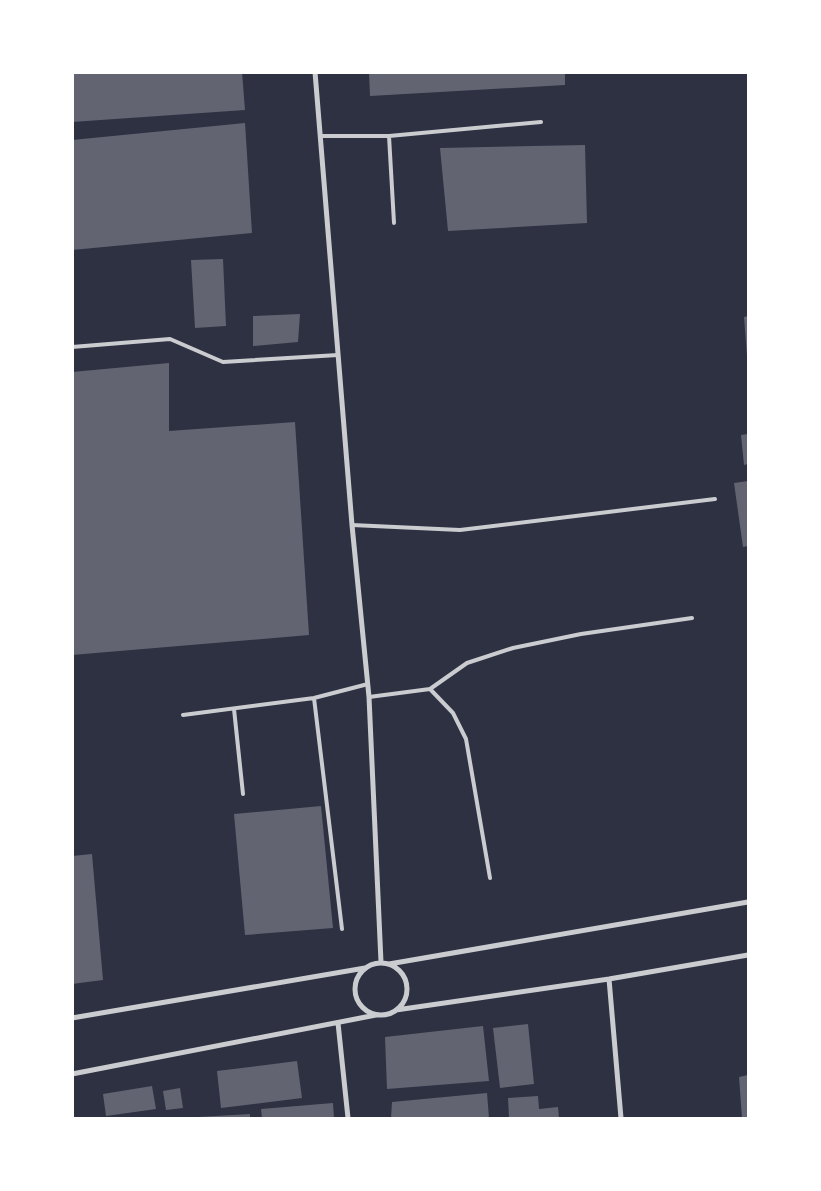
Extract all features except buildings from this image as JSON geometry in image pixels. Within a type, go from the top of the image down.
[{"type":"street","points":[[315,72],[352,525],[368,684],[381,962]]},
{"type":"street","points":[[389,964],[748,902]]},
{"type":"street","points":[[72,1074],[383,1015],[396,1010],[609,979],[748,955]]},
{"type":"street","points":[[72,1018],[365,968],[381,962],[389,964],[400,971],[407,988],[404,1001],[396,1010]]},
{"type":"street","points":[[365,968],[356,980],[355,995],[363,1008],[376,1015]]},
{"type":"street","points":[[609,979],[621,1118]]},
{"type":"street","points":[[338,1023],[348,1118]]},
{"type":"lane","points":[[321,136],[390,136],[541,122]]},
{"type":"lane","points":[[390,136],[394,223]]},
{"type":"lane","points":[[72,347],[170,339],[223,362],[338,355]]},
{"type":"lane","points":[[352,525],[460,530],[715,499]]},
{"type":"lane","points":[[369,698],[430,689],[467,663],[513,648],[581,634],[692,618]]},
{"type":"lane","points":[[184,715],[314,698],[368,684]]},
{"type":"lane","points":[[430,689],[453,714],[466,739],[490,878]]},
{"type":"lane","points":[[314,698],[342,929]]},
{"type":"lane","points":[[234,709],[243,794]]}]
